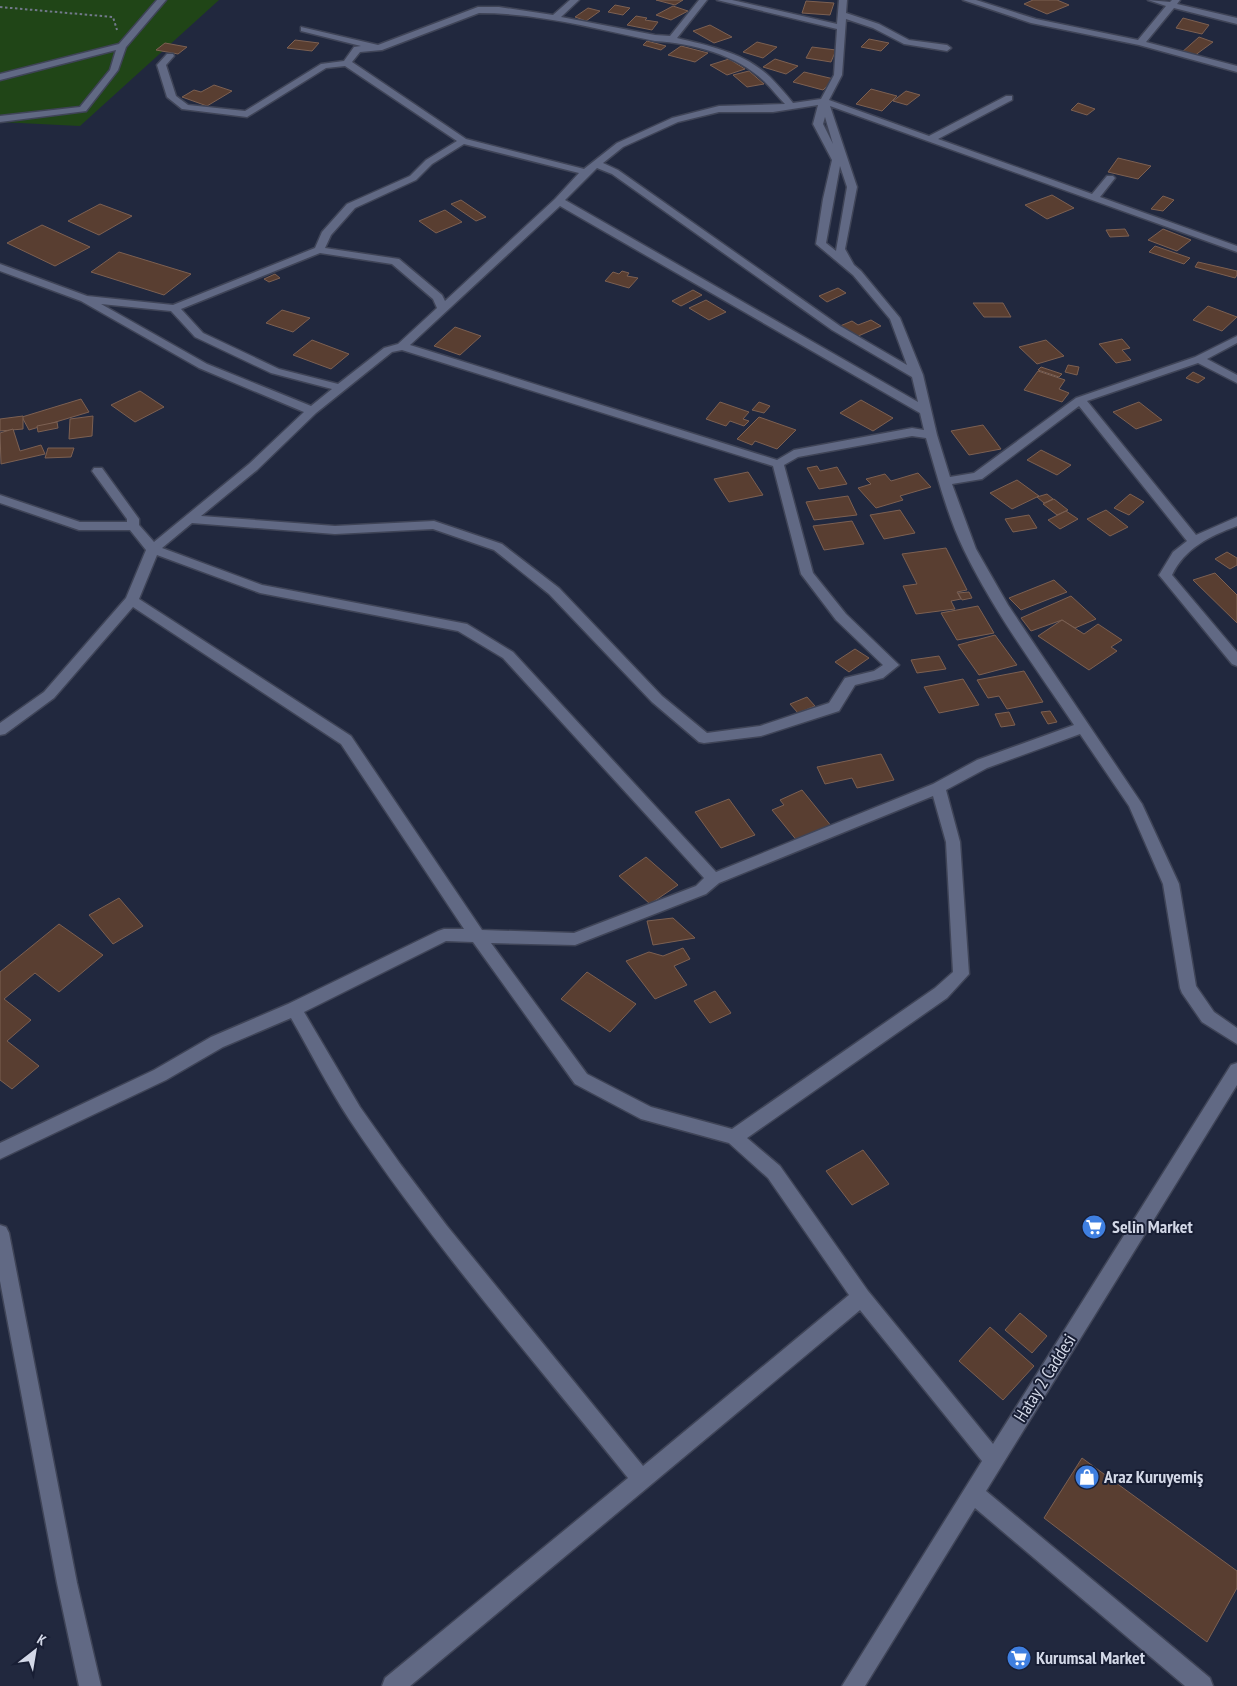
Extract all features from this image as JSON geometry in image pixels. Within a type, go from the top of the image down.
[{"type":"street","points":[[0,119],[83,109],[114,70],[122,46],[162,0]]},
{"type":"street","points":[[555,18],[575,0]]},
{"type":"street","points":[[672,38],[703,0]]},
{"type":"street","points":[[720,0],[842,28]]},
{"type":"street","points":[[843,0],[844,15],[838,75],[824,101],[818,124],[837,160],[828,199],[821,244],[857,273],[895,318],[917,375]]},
{"type":"street","points":[[967,0],[1034,21],[1140,43],[1237,69]]},
{"type":"street","points":[[1152,0],[1173,2],[1237,21]]},
{"type":"street","points":[[1140,43],[1173,2]]},
{"type":"street","points":[[347,63],[357,49],[379,48],[478,10],[499,10],[555,18],[655,38],[672,38],[721,52],[744,62],[766,78],[792,106]]},
{"type":"street","points":[[844,15],[876,26],[906,42],[947,48]]},
{"type":"street","points":[[304,30],[379,48]]},
{"type":"street","points":[[0,77],[122,46]]},
{"type":"street","points":[[170,56],[161,65],[172,97],[185,107],[246,114],[324,66],[347,63],[463,141],[586,172]]},
{"type":"street","points":[[930,139],[1009,98]]},
{"type":"street","points":[[824,101],[852,188],[840,249],[848,262],[896,312],[917,375],[931,435],[945,481],[970,549],[1002,607],[1135,804],[1171,884],[1188,988],[1208,1017],[1237,1037]]},
{"type":"street","points":[[0,730],[49,694],[132,600],[153,549],[253,467],[312,411],[340,388],[388,350],[402,346],[559,202],[586,172],[620,145],[675,120],[719,110],[773,109],[824,101],[1237,249]]},
{"type":"street","points":[[319,250],[326,234],[351,206],[413,178],[429,162],[463,141]]},
{"type":"street","points":[[596,164],[615,172],[836,328],[917,375]]},
{"type":"street","points":[[1094,198],[1110,178]]},
{"type":"street","points":[[559,202],[926,412]]},
{"type":"street","points":[[85,299],[174,308],[319,250],[395,261],[438,297],[443,308]]},
{"type":"street","points":[[0,266],[85,299],[202,366],[312,411]]},
{"type":"street","points":[[174,308],[199,335],[275,371],[340,388]]},
{"type":"street","points":[[945,481],[978,476],[1080,400],[1199,359],[1237,339]]},
{"type":"street","points":[[402,346],[778,464],[794,454],[912,432],[931,435]]},
{"type":"street","points":[[1199,359],[1237,380]]},
{"type":"street","points":[[1080,400],[1193,540]]},
{"type":"street","points":[[190,518],[335,530],[434,525],[498,547],[554,591],[657,699],[704,738],[761,732],[834,707],[850,681],[878,675],[892,664],[841,617],[807,574],[778,464]]},
{"type":"street","points":[[98,472],[133,519],[132,526]]},
{"type":"street","points":[[0,499],[79,526],[132,526],[153,549],[260,589],[462,627],[508,655],[714,879]]},
{"type":"street","points":[[1237,521],[1193,540],[1169,565],[1165,575],[1237,660]]},
{"type":"street","points":[[132,600],[346,740],[476,934],[581,1079],[648,1114],[734,1136],[774,1172],[861,1297],[969,1432],[994,1460]]},
{"type":"street","points":[[0,1151],[160,1075],[217,1042],[294,1009],[444,935],[476,934],[575,939],[701,890],[714,879],[938,788],[982,764],[1083,727]]},
{"type":"street","points":[[734,1136],[942,993],[960,974],[953,842],[938,788]]},
{"type":"street","points":[[294,1009],[354,1112],[395,1171],[441,1232],[641,1479]]},
{"type":"street","name":"Hatay 2 Caddesi","points":[[853,1686],[1237,1070]]},
{"type":"street","points":[[0,1234],[66,1583],[90,1686]]},
{"type":"street","points":[[393,1686],[861,1297]]},
{"type":"street","points":[[973,1493],[1202,1686]]},
{"type":"path","points":[[0,7],[113,17],[122,46]]},
{"type":"green space","points":[[0,0],[219,0],[80,126],[0,122]]},
{"type":"building","points":[[656,0],[683,0],[675,5]]},
{"type":"building","points":[[1033,0],[1057,0],[1069,5],[1047,14],[1024,4]]},
{"type":"building","points":[[806,1],[834,3],[830,15],[802,13]]},
{"type":"building","points":[[615,5],[630,8],[623,15],[608,12]]},
{"type":"building","points":[[673,6],[688,11],[671,20],[656,15]]},
{"type":"building","points":[[588,8],[600,11],[586,21],[575,17]]},
{"type":"building","points":[[636,16],[658,22],[652,30],[627,25]]},
{"type":"building","points":[[1183,18],[1209,25],[1202,34],[1176,28]]},
{"type":"building","points":[[710,25],[732,37],[714,43],[693,31]]},
{"type":"building","points":[[1199,37],[1213,42],[1194,56],[1181,53]]},
{"type":"building","points":[[869,39],[889,43],[881,51],[861,47]]},
{"type":"building","points":[[295,40],[319,43],[312,51],[287,48]]},
{"type":"building","points":[[647,41],[666,46],[661,50],[643,45]]},
{"type":"building","points":[[757,42],[777,47],[763,58],[743,52]]},
{"type":"building","points":[[165,43],[187,47],[178,54],[156,50]]},
{"type":"building","points":[[681,46],[708,53],[695,62],[668,55]]},
{"type":"building","points":[[812,47],[836,50],[831,62],[806,58]]},
{"type":"building","points":[[729,59],[745,69],[727,75],[710,65]]},
{"type":"building","points":[[775,59],[798,66],[786,74],[763,67]]},
{"type":"building","points":[[749,71],[764,84],[747,87],[733,75]]},
{"type":"building","points":[[804,72],[834,79],[823,90],[793,82]]},
{"type":"building","points":[[214,85],[232,91],[207,106],[182,97],[194,90],[201,92]]},
{"type":"building","points":[[871,89],[897,96],[882,111],[856,104]]},
{"type":"building","points":[[906,91],[920,95],[907,105],[893,101]]},
{"type":"building","points":[[1078,103],[1095,109],[1087,115],[1071,110]]},
{"type":"building","points":[[1118,158],[1151,166],[1138,179],[1108,172]]},
{"type":"building","points":[[1052,195],[1074,208],[1047,219],[1025,205]]},
{"type":"building","points":[[1163,196],[1174,200],[1163,211],[1151,209]]},
{"type":"building","points":[[461,200],[486,217],[476,221],[451,204]]},
{"type":"building","points":[[100,204],[132,216],[99,235],[68,221]]},
{"type":"building","points":[[445,210],[462,222],[436,233],[419,221]]},
{"type":"building","points":[[42,225],[90,247],[55,266],[7,243]]},
{"type":"building","points":[[1125,229],[1129,236],[1110,237],[1106,230]]},
{"type":"building","points":[[1163,229],[1191,240],[1177,251],[1148,240]]},
{"type":"building","points":[[1155,246],[1190,258],[1184,264],[1149,252]]},
{"type":"building","points":[[119,252],[191,274],[164,295],[91,272]]},
{"type":"building","points":[[1198,262],[1237,271],[1237,275],[1235,278],[1195,267]]},
{"type":"building","points":[[622,271],[629,273],[627,276],[638,278],[629,288],[605,281],[613,272],[619,274]]},
{"type":"building","points":[[275,274],[280,278],[269,282],[264,279]]},
{"type":"building","points":[[838,288],[846,293],[827,302],[819,296]]},
{"type":"building","points":[[693,290],[702,295],[681,306],[672,301]]},
{"type":"building","points":[[706,300],[726,312],[709,320],[689,308]]},
{"type":"building","points":[[973,303],[1003,303],[1011,317],[984,317]]},
{"type":"building","points":[[1208,306],[1237,317],[1222,331],[1193,320]]},
{"type":"building","points":[[282,310],[310,318],[293,332],[266,323]]},
{"type":"building","points":[[871,320],[881,326],[856,337],[840,326],[852,321],[858,325]]},
{"type":"building","points":[[455,327],[481,336],[460,355],[434,346]]},
{"type":"building","points":[[1122,339],[1130,348],[1122,350],[1131,360],[1116,363],[1099,344]]},
{"type":"building","points":[[312,340],[349,354],[331,369],[293,355]]},
{"type":"building","points":[[1046,340],[1064,356],[1037,364],[1019,347]]},
{"type":"building","points":[[1068,365],[1079,367],[1077,375],[1065,372]]},
{"type":"building","points":[[1041,367],[1062,374],[1059,377],[1038,370]]},
{"type":"building","points":[[1038,371],[1065,380],[1059,389],[1069,393],[1062,402],[1024,390]]},
{"type":"building","points":[[1193,372],[1205,378],[1198,383],[1186,378]]},
{"type":"building","points":[[140,391],[164,407],[135,422],[111,405]]},
{"type":"building","points":[[81,399],[89,412],[29,430],[22,417]]},
{"type":"building","points":[[861,400],[893,418],[873,431],[840,413]]},
{"type":"building","points":[[720,402],[749,412],[743,419],[749,421],[744,426],[730,421],[726,426],[706,419]]},
{"type":"building","points":[[759,402],[770,406],[764,413],[752,410]]},
{"type":"building","points":[[1139,402],[1162,420],[1136,429],[1113,412]]},
{"type":"building","points":[[23,416],[23,429],[0,431],[0,419]]},
{"type":"building","points":[[93,416],[92,436],[69,439],[70,419]]},
{"type":"building","points":[[759,417],[796,430],[777,449],[755,441],[752,445],[737,439]]},
{"type":"building","points":[[57,422],[58,428],[38,432],[37,426]]},
{"type":"building","points":[[983,425],[1001,449],[969,455],[951,431]]},
{"type":"building","points":[[13,429],[20,451],[41,445],[45,454],[1,464],[0,433]]},
{"type":"building","points":[[48,448],[74,448],[71,457],[45,458]]},
{"type":"building","points":[[1041,450],[1071,465],[1057,475],[1027,460]]},
{"type":"building","points":[[817,466],[820,471],[837,467],[847,484],[819,489],[807,468]]},
{"type":"building","points":[[748,472],[763,495],[729,502],[714,479]]},
{"type":"building","points":[[918,473],[931,487],[900,496],[903,500],[876,508],[858,488],[871,484],[866,479],[885,474],[891,481]]},
{"type":"building","points":[[1017,480],[1039,496],[1012,509],[990,493]]},
{"type":"building","points":[[1047,494],[1053,499],[1044,503],[1037,497]]},
{"type":"building","points":[[1130,494],[1144,502],[1129,515],[1114,508]]},
{"type":"building","points":[[848,496],[857,515],[814,520],[806,502]]},
{"type":"building","points":[[1054,499],[1068,510],[1057,515],[1043,504]]},
{"type":"building","points":[[900,510],[915,533],[884,539],[870,515]]},
{"type":"building","points":[[1106,510],[1128,527],[1110,536],[1087,519]]},
{"type":"building","points":[[1066,511],[1078,519],[1060,529],[1048,520]]},
{"type":"building","points":[[1029,515],[1037,528],[1013,532],[1005,519]]},
{"type":"building","points":[[852,521],[864,544],[824,550],[813,526]]},
{"type":"building","points":[[946,548],[967,590],[957,592],[961,599],[951,601],[955,609],[916,614],[903,586],[917,584],[902,554]]},
{"type":"building","points":[[1227,552],[1237,558],[1237,565],[1230,569],[1215,559]]},
{"type":"building","points":[[1215,573],[1237,595],[1237,623],[1193,580]]},
{"type":"building","points":[[1054,580],[1067,592],[1021,610],[1009,598]]},
{"type":"building","points":[[969,592],[972,598],[962,600],[958,593]]},
{"type":"building","points":[[1071,596],[1096,619],[1075,628],[1062,620],[1031,631],[1021,618]]},
{"type":"building","points":[[978,606],[994,633],[957,640],[941,613]]},
{"type":"building","points":[[1062,620],[1084,634],[1098,624],[1122,640],[1111,647],[1117,651],[1089,670],[1038,636]]},
{"type":"building","points":[[995,635],[1017,665],[979,675],[958,645]]},
{"type":"building","points":[[855,649],[869,658],[849,672],[835,662]]},
{"type":"building","points":[[939,656],[946,669],[917,673],[911,660]]},
{"type":"building","points":[[1024,671],[1043,702],[1007,709],[999,696],[988,698],[977,680]]},
{"type":"building","points":[[963,679],[979,705],[939,713],[924,687]]},
{"type":"building","points":[[807,697],[815,706],[798,713],[790,704]]},
{"type":"building","points":[[1050,711],[1057,722],[1048,724],[1041,712]]},
{"type":"building","points":[[1009,712],[1015,725],[1001,727],[995,714]]},
{"type":"building","points":[[881,754],[894,780],[857,788],[852,778],[825,784],[817,767]]},
{"type":"building","points":[[802,790],[832,827],[798,842],[772,810],[784,805],[780,800]]},
{"type":"building","points":[[729,799],[755,835],[721,848],[695,812]]},
{"type":"building","points":[[646,857],[678,885],[650,904],[619,876]]},
{"type":"building","points":[[119,898],[143,926],[113,944],[89,915]]},
{"type":"building","points":[[673,918],[695,938],[653,945],[647,921]]},
{"type":"building","points":[[59,924],[103,955],[59,992],[35,973],[4,999],[31,1020],[7,1041],[39,1066],[12,1089],[0,1080],[0,972]]},
{"type":"building","points":[[683,948],[690,959],[674,966],[687,985],[655,999],[626,961],[649,952],[663,956]]},
{"type":"building","points":[[587,972],[636,1004],[610,1032],[561,999]]},
{"type":"building","points":[[715,991],[731,1013],[710,1023],[694,1001]]},
{"type":"building","points":[[863,1150],[889,1184],[852,1205],[826,1171]]},
{"type":"building","points":[[1020,1313],[1047,1336],[1032,1353],[1005,1330]]},
{"type":"building","points":[[990,1327],[1034,1366],[1003,1400],[959,1361]]},
{"type":"building","points":[[1082,1458],[1237,1571],[1237,1588],[1207,1642],[1044,1518]]},
{"type":"place","name":"Selin Market","points":[[1094,1227]]},
{"type":"place","name":"Araz Kuruyemiş","points":[[1087,1477]]},
{"type":"place","name":"Kurumsal Market","points":[[1019,1658]]}]
